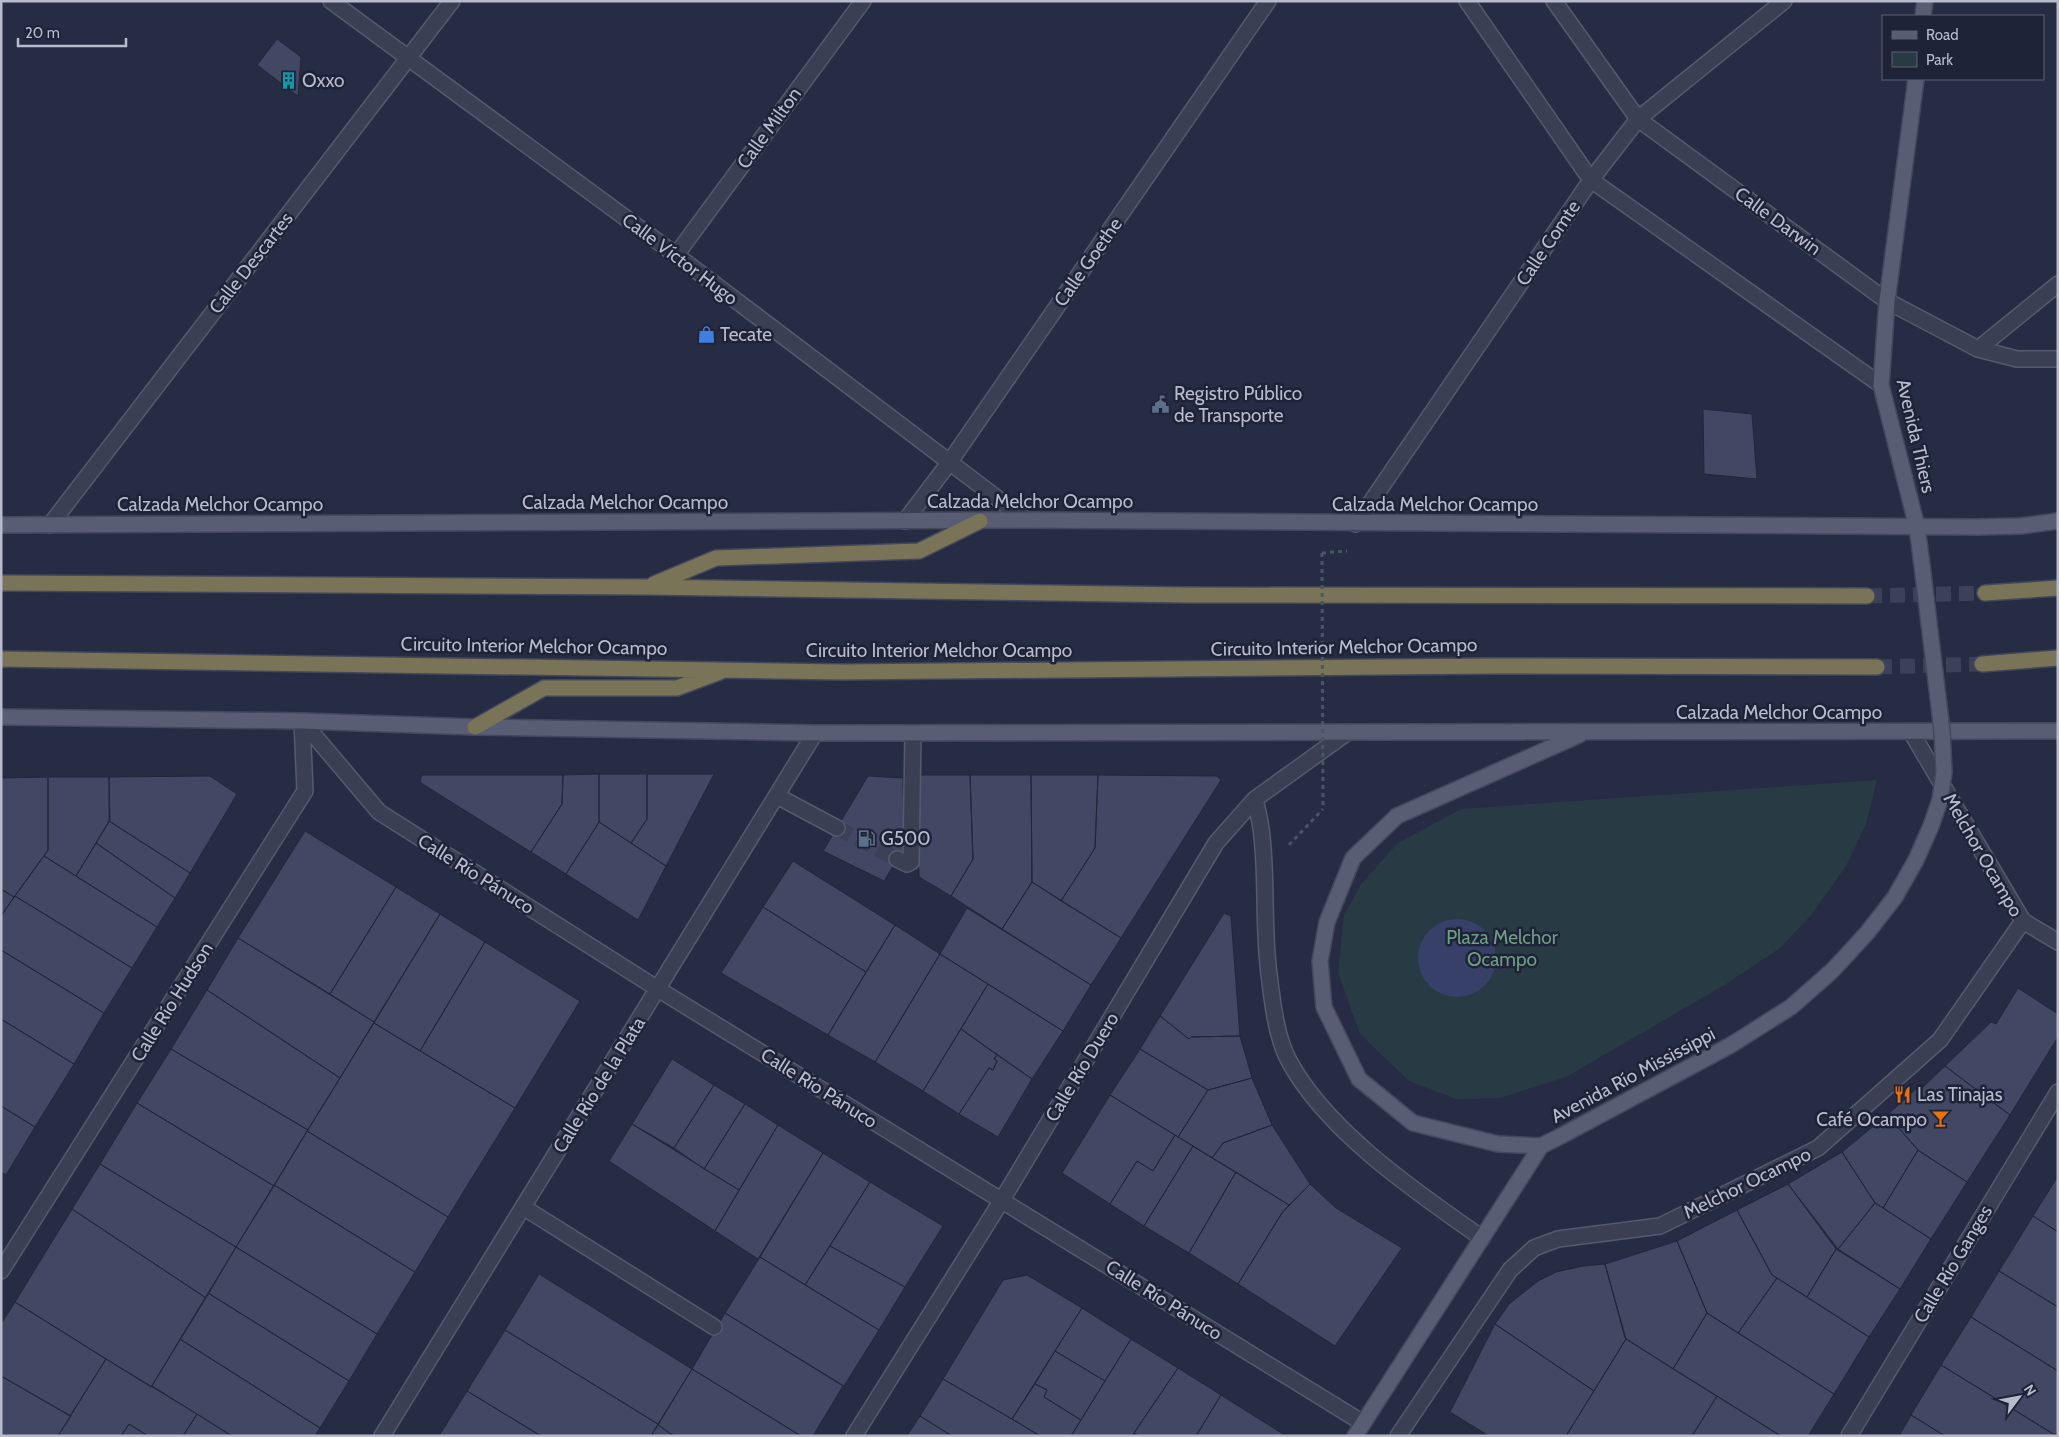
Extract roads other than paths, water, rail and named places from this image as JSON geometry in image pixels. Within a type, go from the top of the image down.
[{"type":"highway","points":[[646,587],[716,558],[919,551],[980,521]]},
{"type":"highway","points":[[1,583],[646,587],[1187,595],[1867,596]]},
{"type":"highway","points":[[1985,593],[2058,588]]},
{"type":"highway","points":[[1982,664],[2058,658]]},
{"type":"highway","name":"Circuito Interior Melchor Ocampo","points":[[1,659],[840,672],[1494,666],[1877,667]]},
{"type":"highway","points":[[475,727],[544,688],[677,688],[729,669]]},
{"type":"main road","points":[[1924,15],[1925,1]]},
{"type":"main road","name":"Avenida Thiers","points":[[1916,80],[1887,301],[1880,385],[1917,527],[1944,746],[1944,772]]},
{"type":"main road","name":"Calzada Melchor Ocampo","points":[[1,525],[1026,520],[1917,527],[2021,526],[2058,521]]},
{"type":"main road","name":"Calzada Melchor Ocampo","points":[[1,716],[816,733],[2058,731]]},
{"type":"main road","points":[[1541,1146],[1498,1144],[1413,1123],[1358,1079],[1324,1007],[1320,962],[1327,922],[1353,858],[1397,816],[1585,732]]},
{"type":"main road","name":"Avenida Río Mississippi","points":[[1359,1429],[1541,1146],[1731,1045],[1791,1007],[1833,970],[1868,933],[1895,897],[1916,860],[1932,826],[1940,800],[1944,772]]},
{"type":"street","name":"Calle Víctor Hugo","points":[[331,1],[676,254],[1026,520]]},
{"type":"street","name":"Calle Descartes","points":[[50,525],[452,1]]},
{"type":"street","name":"Calle Milton","points":[[676,254],[863,1]]},
{"type":"street","name":"Calle Goethe","points":[[906,521],[949,463],[1268,1]]},
{"type":"street","points":[[1467,1],[1591,180],[1880,385]]},
{"type":"street","name":"Calle Darwin","points":[[1554,1],[1638,119],[1887,301],[1978,349],[2017,359],[2058,359]]},
{"type":"street","name":"Calle Comte","points":[[1356,524],[1591,180],[1638,119],[1784,1]]},
{"type":"street","points":[[1978,349],[2058,284]]},
{"type":"street","name":"Calle Río Pánuco","points":[[302,721],[378,812],[658,990],[1002,1200],[1359,1429]]},
{"type":"street","name":"Calle Río Hudson","points":[[1,1271],[305,791],[302,721]]},
{"type":"street","name":"Calle Río Duero","points":[[854,1436],[1002,1200],[1216,843],[1255,799],[1348,732]]},
{"type":"street","name":"Melchor Ocampo","points":[[1398,1436],[1510,1270],[1534,1248],[1558,1239],[1660,1226],[1818,1148],[1940,1040],[2023,921],[1911,732]]},
{"type":"street","name":"Calle Río de la Plata","points":[[382,1436],[816,733]]},
{"type":"street","points":[[897,859],[906,864],[911,862],[913,733]]},
{"type":"street","points":[[777,796],[838,828]]},
{"type":"street","points":[[1255,799],[1262,836],[1269,972],[1275,1011],[1287,1057],[1315,1100],[1376,1159],[1428,1200],[1482,1238]]},
{"type":"street","points":[[2023,921],[2058,942]]},
{"type":"street","name":"Calle Río Ganges","points":[[1849,1436],[2058,1092]]},
{"type":"street","points":[[523,1207],[714,1327]]},
{"type":"water","points":[[1449,919],[1465,919],[1479,925],[1490,936],[1496,950],[1496,966],[1490,980],[1479,991],[1465,997],[1449,997],[1435,991],[1424,980],[1418,966],[1418,950],[1424,936],[1435,925]]},
{"type":"tunnel","points":[[1867,596],[1985,593]]},
{"type":"tunnel","points":[[1877,667],[1982,664]]},
{"type":"tunnel","points":[[837,828],[897,859]]},
{"type":"place","name":"Oxxo","points":[[288,80]]},
{"type":"place","name":"Tecate","points":[[706,334]]},
{"type":"place","name":"Registro Público de Transporte","points":[[1160,404]]},
{"type":"place","name":"G500","points":[[867,838]]},
{"type":"place","name":"Las Tinajas","points":[[1903,1094]]},
{"type":"place","name":"Café Ocampo","points":[[1941,1119]]},
{"type":"park label","name":"Plaza Melchor Ocampo","points":[[1502,948]]}]
